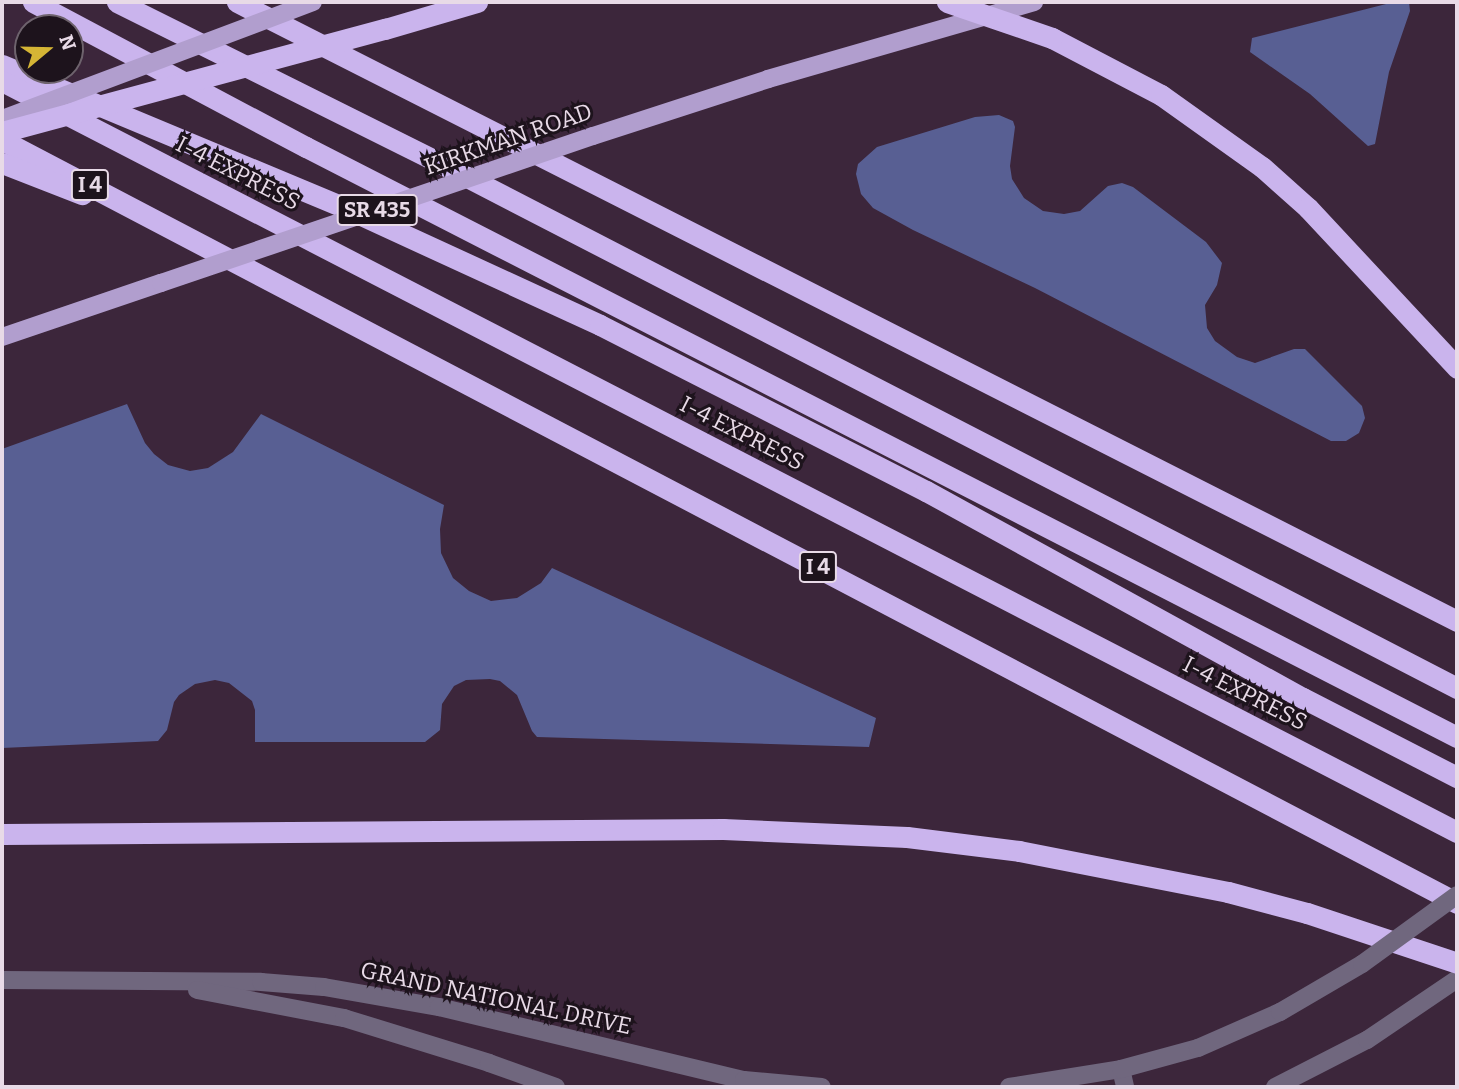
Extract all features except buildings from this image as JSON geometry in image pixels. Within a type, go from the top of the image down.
[{"type":"highway","points":[[33,2],[306,147],[1457,737]]},
{"type":"highway","points":[[117,2],[439,162],[1457,688]]},
{"type":"highway","points":[[237,2],[1457,621]]},
{"type":"highway","points":[[2,132],[478,2]]},
{"type":"highway","points":[[947,2],[1052,38],[1161,95],[1245,153],[1308,208],[1457,368]]},
{"type":"highway","points":[[2,65],[348,209],[600,325],[926,491],[1303,698],[1457,777]]},
{"type":"highway","name":"I-4 EXPRESS","points":[[2,81],[1457,832]]},
{"type":"highway","name":"I 4","points":[[2,140],[1457,903]]},
{"type":"highway","points":[[2,163],[179,231]]},
{"type":"highway","points":[[2,834],[723,829],[907,837],[1019,851],[1217,890],[1307,913],[1457,963]]},
{"type":"main road","points":[[2,119],[313,2]]},
{"type":"main road","name":"KIRKMAN ROAD","points":[[2,337],[768,79],[1034,2]]},
{"type":"street","points":[[1009,1087],[1083,1082],[1236,1033],[1300,1001],[1362,964],[1457,895]]},
{"type":"street","name":"GRAND NATIONAL DRIVE","points":[[2,980],[261,982],[324,987],[439,1007],[744,1080],[822,1087]]},
{"type":"street","name":"GRAND NATIONAL DRIVE","points":[[156,982],[344,1018],[556,1087]]},
{"type":"street","points":[[1275,1087],[1367,1040],[1450,984]]},
{"type":"street","points":[[1121,1069],[1125,1087]]},
{"type":"water","points":[[1394,2],[1409,2],[1410,11],[1389,72],[1375,144],[1368,146],[1310,94],[1250,52],[1252,38]]},
{"type":"water","points":[[999,115],[1013,121],[1015,127],[1010,166],[1012,179],[1024,198],[1043,211],[1064,214],[1080,211],[1108,186],[1122,183],[1133,187],[1206,242],[1222,263],[1217,285],[1205,305],[1207,328],[1215,341],[1237,357],[1255,363],[1294,349],[1305,349],[1362,406],[1365,418],[1359,433],[1346,441],[1331,441],[1035,288],[913,230],[873,208],[861,194],[856,174],[858,164],[877,147],[975,117]]},
{"type":"water","points":[[127,404],[145,443],[154,454],[168,465],[190,471],[208,468],[233,452],[261,414],[444,505],[440,529],[441,553],[453,578],[469,591],[491,601],[517,598],[541,583],[552,568],[876,718],[869,747],[537,737],[517,695],[500,681],[490,679],[466,680],[454,686],[442,704],[440,730],[425,742],[255,742],[255,710],[252,701],[229,683],[215,680],[195,684],[179,695],[174,702],[167,730],[158,741],[2,748],[2,449]]}]
